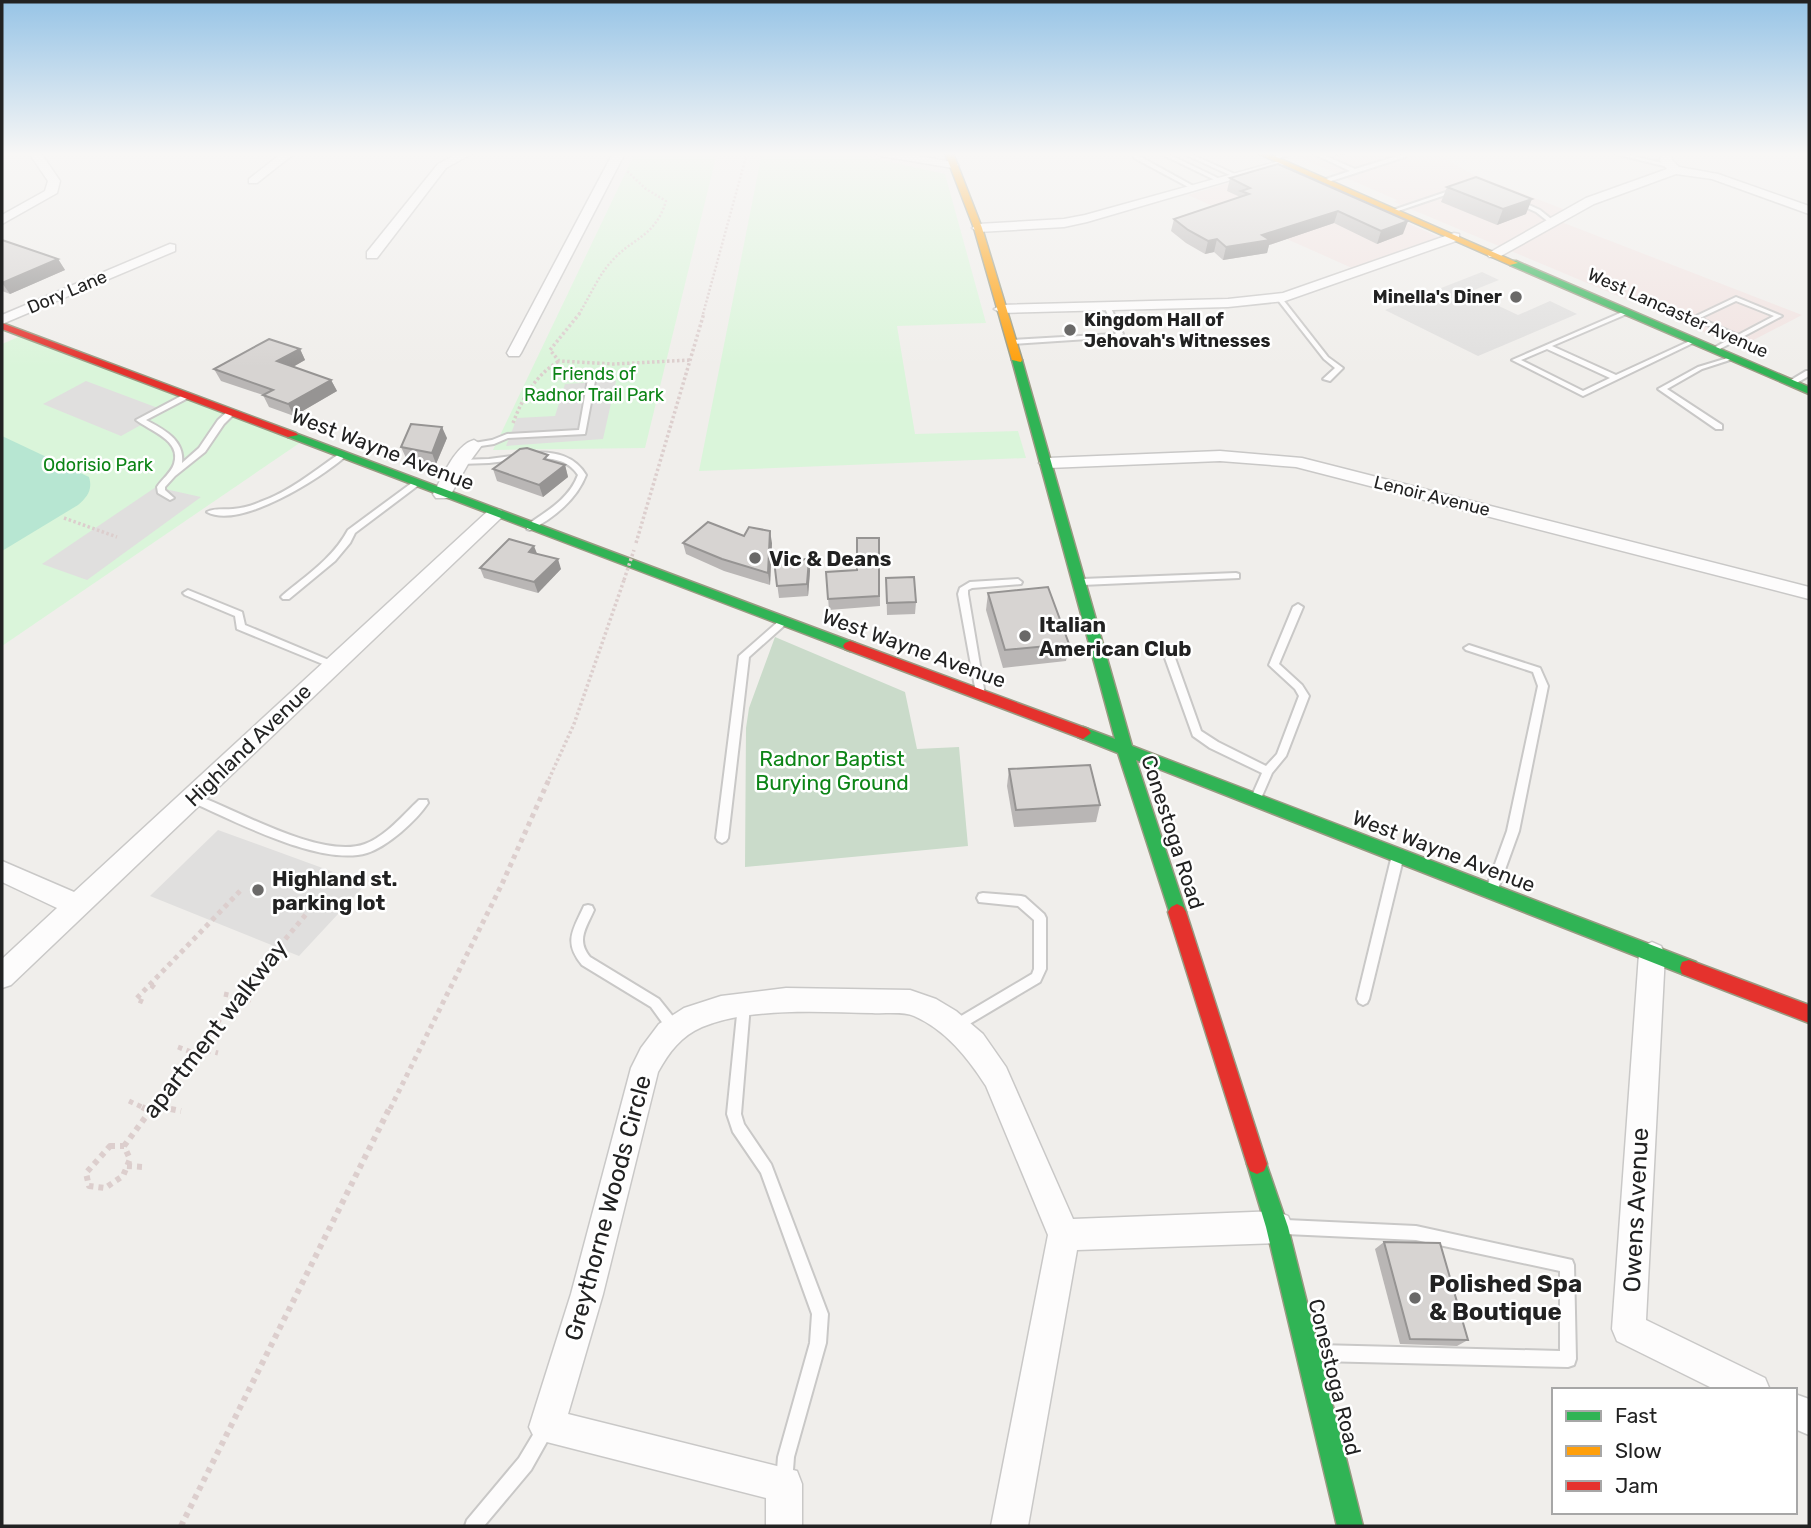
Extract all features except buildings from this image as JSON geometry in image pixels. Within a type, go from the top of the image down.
[{"type":"main road","name":"Conestoga Road","points":[[977,224],[1048,463],[1125,749],[1277,1227],[1350,1526]]},
{"type":"main road","name":"West Lancaster Avenue","points":[[1424,224],[1809,391]]},
{"type":"main road","name":"West Wayne Avenue","points":[[2,326],[495,514],[1125,749],[1809,1014]]},
{"type":"street","points":[[372,255],[396,224]]},
{"type":"street","points":[[514,353],[584,224]]},
{"type":"street","points":[[978,228],[1042,224]]},
{"type":"street","points":[[1494,254],[1548,224]]},
{"type":"street","points":[[1002,309],[1228,303],[1279,298],[1327,284],[1454,237]]},
{"type":"street","name":"Dory Lane","points":[[2,320],[170,248]]},
{"type":"street","points":[[442,494],[460,462],[474,445]]},
{"type":"street","name":"Lenoir Avenue","points":[[1048,463],[1220,456],[1296,461],[1809,593]]},
{"type":"street","name":"Highland Avenue","points":[[2,976],[495,514]]},
{"type":"street","points":[[2,871],[79,906]]},
{"type":"street","name":"Owens Avenue","points":[[1652,954],[1629,1329],[1749,1388]]},
{"type":"street","name":"Greythorne Woods Circle","points":[[547,1427],[587,1294],[645,1068],[662,1040],[690,1018],[744,1005],[786,1000],[909,1002],[926,1008],[973,1043],[996,1077],[1064,1235]]},
{"type":"street","points":[[1010,1526],[1064,1235],[1277,1227]]},
{"type":"street","points":[[547,1427],[784,1484],[785,1526]]},
{"type":"lane","points":[[1279,298],[1326,358],[1339,369],[1327,379]]},
{"type":"lane","points":[[1714,349],[1738,337],[1779,316],[1736,299],[1695,318],[1738,337]]},
{"type":"lane","points":[[1011,342],[1116,337],[1120,334],[1107,306]]},
{"type":"lane","points":[[1627,312],[1515,360],[1583,394],[1694,341]]},
{"type":"lane","points":[[1548,347],[1616,378]]},
{"type":"lane","points":[[1719,427],[1662,389],[1700,368],[1733,358]]},
{"type":"lane","points":[[1790,383],[1809,373]]},
{"type":"lane","points":[[474,445],[494,442],[507,436],[582,432],[591,382]]},
{"type":"lane","points":[[173,474],[177,456],[176,444],[168,435],[140,420],[186,397]]},
{"type":"lane","points":[[170,498],[160,487],[202,450],[220,422],[231,413]]},
{"type":"lane","points":[[460,462],[539,455],[565,459],[579,467],[582,475],[574,493],[530,527]]},
{"type":"lane","points":[[211,512],[236,513],[260,507],[342,456]]},
{"type":"lane","points":[[286,597],[342,549],[351,533],[416,484]]},
{"type":"lane","points":[[1080,582],[1236,576]]},
{"type":"lane","points":[[980,695],[964,588],[970,585],[1018,582]]},
{"type":"lane","points":[[188,593],[239,614],[240,627],[333,665]]},
{"type":"lane","points":[[1255,800],[1268,771],[1281,756],[1304,696],[1299,687],[1274,665],[1298,607]]},
{"type":"lane","points":[[722,838],[744,656],[783,622]]},
{"type":"lane","points":[[1469,648],[1536,670],[1543,686],[1513,831],[1491,891]]},
{"type":"lane","points":[[1170,658],[1197,733],[1214,745],[1268,771]]},
{"type":"lane","points":[[193,798],[315,848],[342,853],[363,850],[376,844],[423,803]]},
{"type":"lane","points":[[1363,999],[1398,855]]},
{"type":"lane","points":[[954,1027],[1036,978],[1040,969],[1040,918],[1021,901],[983,898]]},
{"type":"lane","points":[[588,910],[575,944],[577,951],[586,961],[655,1003],[674,1028]]},
{"type":"lane","points":[[744,1005],[734,1114],[738,1127],[766,1169],[820,1314],[818,1343],[786,1457],[784,1484]]},
{"type":"lane","points":[[1277,1227],[1416,1233],[1567,1265],[1567,1359],[1308,1352]]},
{"type":"lane","points":[[473,1526],[525,1464],[547,1427]]},
{"type":"path","points":[[559,361],[550,350],[577,318],[611,261],[644,237],[653,224]]},
{"type":"path","points":[[181,1526],[502,884],[574,724],[634,550],[691,360],[728,224]]},
{"type":"path","points":[[507,436],[522,400],[534,381],[544,369],[559,361],[614,364],[691,360]]},
{"type":"path","points":[[64,518],[117,537]]},
{"type":"path","points":[[144,1002],[136,999],[153,987],[243,888]]},
{"type":"path","name":"apartment walkway","points":[[127,1166],[122,1176],[105,1188],[89,1186],[86,1173],[96,1159],[110,1146],[124,1146],[236,998],[308,912]]},
{"type":"path","points":[[224,995],[251,1000]]},
{"type":"path","points":[[178,1046],[218,1053]]},
{"type":"path","points":[[129,1101],[152,1108],[181,1111]]},
{"type":"path","points":[[124,1146],[130,1159],[127,1166],[145,1167]]},
{"type":"shaded area","points":[[1254,224],[1410,224],[1439,237],[1352,268]]},
{"type":"shaded area","points":[[1447,224],[1567,224],[1802,315],[1740,347]]},
{"type":"shaded area","points":[[1482,272],[1499,280],[1469,292],[1518,315],[1550,301],[1577,314],[1478,356],[1385,310]]},
{"type":"shaded area","points":[[86,381],[166,411],[121,436],[43,404]]},
{"type":"shaded area","points":[[616,381],[603,439],[506,446],[517,418],[555,416],[565,384]]},
{"type":"shaded area","points":[[156,487],[201,497],[87,580],[42,564]]},
{"type":"shaded area","name":"Highland st. parking lot","points":[[218,830],[365,885],[299,956],[150,896]]},
{"type":"green space","name":"Friends of Radnor Trail Park","points":[[601,224],[700,224],[645,448],[493,450]]},
{"type":"green space","points":[[748,224],[959,224],[986,323],[897,326],[915,434],[1018,431],[1026,458],[699,471]]},
{"type":"green space","name":"Odorisio Park","points":[[23,335],[304,440],[2,646],[2,344]]},
{"type":"green space","points":[[2,436],[89,477],[90,489],[78,505],[2,551]]},
{"type":"green space","name":"Radnor Baptist Burying Ground","points":[[775,637],[905,692],[917,749],[959,747],[968,846],[745,867],[746,728],[749,708]]},
{"type":"traffic: fast","points":[[1513,263],[1809,391]]},
{"type":"traffic: fast","points":[[1017,360],[1125,749],[1177,912]]},
{"type":"traffic: fast","points":[[292,435],[850,646]]},
{"type":"traffic: fast","points":[[1083,733],[1689,968]]},
{"type":"traffic: fast","points":[[1257,1164],[1277,1227],[1350,1526]]},
{"type":"traffic: slow","points":[[977,224],[1017,360]]},
{"type":"traffic: slow","points":[[1424,224],[1513,263]]},
{"type":"traffic: jam","points":[[2,326],[292,435]]},
{"type":"traffic: jam","points":[[850,646],[1083,733]]},
{"type":"traffic: jam","points":[[1177,912],[1257,1164]]},
{"type":"traffic: jam","points":[[1689,968],[1809,1014]]},
{"type":"place","name":"Minella's Diner","points":[[1516,297]]},
{"type":"place","name":"Kingdom Hall of Jehovah's Witnesses","points":[[1070,330]]},
{"type":"place","name":"Vic & Deans","points":[[755,558]]},
{"type":"place","name":"Italian American Club","points":[[1025,636]]},
{"type":"place","name":"Highland st. parking lot","points":[[258,890]]},
{"type":"place","name":"Polished Spa & Boutique","points":[[1415,1298]]}]
